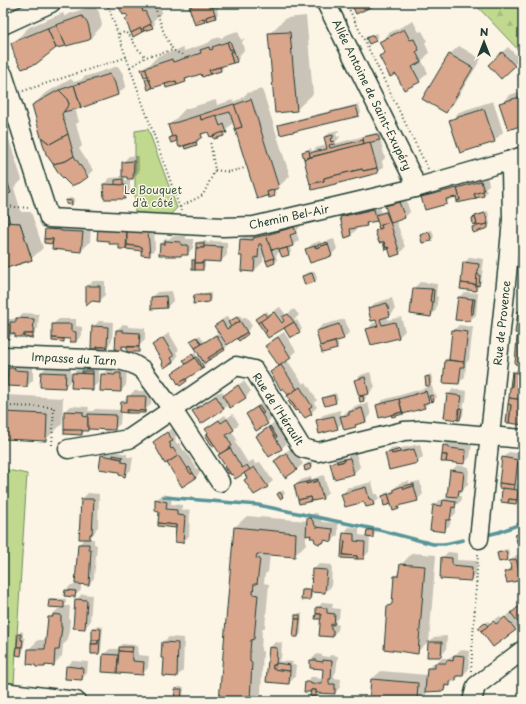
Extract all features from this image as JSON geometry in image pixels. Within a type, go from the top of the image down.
[{"type":"street","points":[[3,25],[50,3]]},
{"type":"street","name":"Allée Antoine de Saint-Exupéry","points":[[326,3],[414,182]]},
{"type":"street","points":[[3,74],[48,213]]},
{"type":"street","name":"Chemin Bel-Air","points":[[48,213],[186,225],[223,227],[254,226],[414,182],[516,158]]},
{"type":"street","name":"Rue de Provence","points":[[490,437],[516,265],[512,219],[511,169],[516,158]]},
{"type":"street","name":"Impasse du Tarn","points":[[3,356],[119,360],[133,364],[143,370],[172,409],[220,482]]},
{"type":"street","name":"Rue de l'Hérault","points":[[68,449],[129,439],[236,366],[254,370],[302,448],[318,452],[404,431],[422,430],[523,439]]},
{"type":"street","points":[[479,538],[490,437]]},
{"type":"street","points":[[474,694],[523,650]]},
{"type":"street","points":[[3,692],[52,700],[76,701]]},
{"type":"path","points":[[107,3],[186,225]]},
{"type":"path","points":[[155,3],[164,33],[173,50],[182,55]]},
{"type":"path","points":[[346,3],[429,170],[414,182]]},
{"type":"path","points":[[118,34],[125,32],[130,36],[136,48],[146,57]]},
{"type":"path","points":[[130,67],[146,57],[173,50]]},
{"type":"path","points":[[10,96],[127,57]]},
{"type":"path","points":[[180,208],[203,194],[215,170],[210,141]]},
{"type":"path","points":[[215,170],[229,172],[245,168]]},
{"type":"path","points":[[3,206],[48,213]]},
{"type":"path","points":[[3,406],[54,407],[52,445],[68,449]]},
{"type":"path","points":[[474,694],[471,677],[479,538]]},
{"type":"green space","points":[[474,3],[523,3],[523,55]]},
{"type":"green space","name":"Le Bouquet d'à côté","points":[[148,129],[177,208],[170,215],[135,213],[135,131]]},
{"type":"green space","points":[[3,469],[27,474],[14,684],[6,682],[9,625],[3,624]]},
{"type":"building","points":[[122,3],[141,3],[144,8],[142,9],[143,12],[145,11],[151,24],[143,28],[144,31],[142,32],[141,28],[131,33],[125,19],[128,17],[126,14],[123,15],[118,5]]},
{"type":"building","points":[[191,3],[211,3],[215,14],[206,17],[207,21],[205,22],[204,18],[194,22],[189,7],[192,6]]},
{"type":"building","points":[[351,3],[374,3],[375,5],[356,14]]},
{"type":"building","points":[[215,14],[216,18],[207,21],[206,17]]},
{"type":"building","points":[[82,16],[88,24],[91,37],[89,40],[66,46],[56,25]]},
{"type":"building","points":[[204,18],[205,22],[195,25],[194,22]]},
{"type":"building","points":[[151,24],[153,28],[144,31],[143,28]]},
{"type":"building","points":[[56,25],[66,46],[56,48],[47,28]]},
{"type":"building","points":[[47,28],[56,48],[36,64],[22,69],[15,57],[11,43]]},
{"type":"building","points":[[141,28],[142,32],[133,37],[131,33]]},
{"type":"building","points":[[404,29],[410,40],[414,39],[419,50],[416,52],[421,62],[412,67],[420,82],[404,90],[396,74],[390,77],[379,56],[385,53],[379,42]]},
{"type":"building","points":[[290,32],[297,111],[275,113],[268,33]]},
{"type":"building","points":[[373,35],[376,41],[369,44],[366,38]]},
{"type":"building","points":[[230,41],[233,49],[230,50],[227,42]]},
{"type":"building","points":[[227,42],[230,50],[233,49],[234,51],[230,52],[233,63],[209,70],[211,74],[202,77],[201,74],[185,79],[186,82],[177,85],[176,81],[152,88],[145,68],[172,59],[173,62],[201,53],[200,50],[209,47],[210,50],[213,49],[212,47]]},
{"type":"building","points":[[234,51],[237,62],[233,63],[230,52]]},
{"type":"building","points":[[502,52],[515,66],[501,79],[488,65]]},
{"type":"building","points":[[449,54],[473,68],[446,113],[422,99]]},
{"type":"building","points":[[220,67],[221,71],[211,74],[209,70]]},
{"type":"building","points":[[145,68],[148,76],[144,77],[141,69]]},
{"type":"building","points":[[110,74],[115,83],[118,95],[81,108],[74,85]]},
{"type":"building","points":[[148,78],[152,88],[148,90],[145,79]]},
{"type":"building","points":[[176,81],[177,85],[166,88],[165,84]]},
{"type":"building","points":[[74,85],[81,108],[63,112],[69,104],[66,97],[59,90]]},
{"type":"building","points":[[59,90],[66,97],[69,104],[62,114],[68,134],[50,144],[41,137],[32,105]]},
{"type":"building","points":[[523,96],[523,125],[508,130],[499,103]]},
{"type":"building","points":[[251,99],[279,188],[267,192],[269,195],[257,199],[235,129],[242,127],[234,105]]},
{"type":"building","points":[[234,104],[242,127],[235,129],[230,112],[201,120],[200,115]]},
{"type":"building","points":[[356,106],[359,116],[280,135],[278,125]]},
{"type":"building","points":[[484,109],[495,142],[460,153],[449,120]]},
{"type":"building","points":[[200,115],[201,120],[216,115],[220,126],[224,124],[227,133],[225,132],[210,137],[208,132],[201,134],[202,137],[196,142],[179,147],[175,136],[172,137],[168,125]]},
{"type":"building","points":[[223,132],[224,136],[214,139],[213,136]]},
{"type":"building","points":[[68,134],[74,156],[66,161],[53,164],[46,154],[41,137],[50,144]]},
{"type":"building","points":[[377,134],[380,140],[364,144],[363,137]]},
{"type":"building","points":[[333,135],[333,138],[330,139],[331,142],[334,141],[335,144],[329,145],[330,148],[363,140],[364,144],[310,157],[309,153],[327,149],[324,137]]},
{"type":"building","points":[[175,136],[177,141],[171,143],[169,138]]},
{"type":"building","points":[[196,142],[197,145],[185,149],[184,146]]},
{"type":"building","points":[[370,142],[377,168],[363,171],[362,169],[324,178],[324,181],[310,184],[304,159]]},
{"type":"building","points":[[309,150],[310,157],[304,159],[302,152]]},
{"type":"building","points":[[74,156],[88,177],[71,186],[60,175],[53,164],[66,161]]},
{"type":"building","points":[[134,161],[133,179],[122,177],[122,162]]},
{"type":"building","points":[[3,168],[11,193],[3,195]]},
{"type":"building","points":[[377,168],[378,173],[312,190],[310,184],[324,181],[324,178],[362,169],[363,171]]},
{"type":"building","points":[[123,179],[123,185],[115,185],[115,180]]},
{"type":"building","points":[[481,181],[484,191],[474,194],[476,199],[457,203],[457,201],[460,200],[457,188]]},
{"type":"building","points":[[103,184],[125,185],[125,199],[104,199]]},
{"type":"building","points":[[457,188],[460,200],[457,201],[456,197],[446,199],[447,204],[425,210],[421,197]]},
{"type":"building","points":[[273,190],[275,196],[269,198],[267,192]]},
{"type":"building","points":[[483,191],[484,196],[476,198],[474,194]]},
{"type":"building","points":[[3,200],[10,223],[20,223],[32,260],[3,269]]},
{"type":"building","points":[[66,200],[72,201],[72,205],[66,204]]},
{"type":"building","points":[[399,202],[405,218],[391,223],[385,206]]},
{"type":"building","points":[[374,209],[377,221],[366,223],[367,226],[350,229],[351,236],[345,238],[340,217]]},
{"type":"building","points":[[386,212],[390,222],[381,225],[382,228],[379,229],[375,215]]},
{"type":"building","points":[[485,213],[488,224],[477,226],[475,216]]},
{"type":"building","points":[[475,217],[477,224],[473,225],[472,218]]},
{"type":"building","points":[[3,222],[20,223],[32,260],[3,269]]},
{"type":"building","points":[[390,222],[400,254],[391,257],[388,247],[386,248],[384,242],[379,243],[375,231],[382,228],[381,225]]},
{"type":"building","points":[[488,224],[488,228],[473,233],[472,227]]},
{"type":"building","points":[[294,227],[296,233],[290,235],[293,246],[279,250],[279,248],[271,250],[266,235]]},
{"type":"building","points":[[98,228],[127,230],[126,249],[119,249],[119,244],[109,244],[109,241],[97,240]]},
{"type":"building","points":[[45,229],[83,232],[81,252],[52,249],[53,239],[44,239]]},
{"type":"building","points":[[127,230],[148,232],[150,256],[141,255],[142,247],[127,245]]},
{"type":"building","points":[[429,232],[432,241],[422,243],[420,235]]},
{"type":"building","points":[[266,235],[274,258],[266,261],[261,244],[259,244],[258,258],[255,257],[254,272],[241,271],[242,256],[239,256],[240,239],[253,240],[253,238]]},
{"type":"building","points":[[44,239],[53,239],[52,244],[44,243]]},
{"type":"building","points":[[165,241],[181,242],[181,245],[188,245],[188,255],[159,255],[160,244],[165,244]]},
{"type":"building","points":[[327,242],[328,244],[316,248],[315,246]]},
{"type":"building","points":[[383,242],[386,248],[389,248],[385,250]]},
{"type":"building","points":[[196,243],[204,243],[204,248],[196,248]]},
{"type":"building","points":[[328,244],[332,256],[310,263],[305,249],[315,246],[316,248]]},
{"type":"building","points":[[127,245],[142,247],[142,251],[126,249]]},
{"type":"building","points":[[204,246],[222,247],[221,262],[203,261],[203,263],[195,263],[196,248],[204,248]]},
{"type":"building","points":[[287,248],[289,255],[282,257],[279,250]]},
{"type":"building","points":[[274,258],[275,263],[268,266],[266,261]]},
{"type":"building","points":[[192,260],[195,260],[195,270],[192,270]]},
{"type":"building","points":[[463,262],[479,264],[476,285],[461,283]]},
{"type":"building","points":[[195,263],[203,263],[203,270],[195,270]]},
{"type":"building","points":[[312,273],[315,282],[305,285],[302,276]]},
{"type":"building","points":[[477,274],[480,275],[479,286],[476,285]]},
{"type":"building","points":[[523,279],[523,294],[520,293]]},
{"type":"building","points":[[461,283],[476,285],[476,291],[460,289]]},
{"type":"building","points":[[86,286],[100,286],[100,302],[92,301],[86,306]]},
{"type":"building","points":[[413,288],[432,289],[430,302],[433,302],[431,317],[410,314]]},
{"type":"building","points":[[432,289],[434,290],[433,302],[430,302]]},
{"type":"building","points":[[194,295],[209,295],[209,302],[193,304]]},
{"type":"building","points":[[166,296],[167,308],[151,309],[151,297]]},
{"type":"building","points":[[458,297],[473,299],[470,321],[455,320]]},
{"type":"building","points":[[473,299],[475,299],[473,314],[471,314]]},
{"type":"building","points":[[387,303],[390,316],[380,319],[382,325],[395,322],[399,338],[371,345],[366,329],[378,326],[376,320],[371,321],[368,308]]},
{"type":"building","points":[[518,311],[523,312],[523,334],[515,333]]},
{"type":"building","points":[[274,312],[282,323],[284,321],[282,317],[288,314],[294,322],[268,338],[265,333],[267,331],[260,321]]},
{"type":"building","points":[[264,313],[267,317],[258,323],[255,319]]},
{"type":"building","points":[[237,317],[240,321],[231,327],[228,322]]},
{"type":"building","points":[[16,318],[34,319],[33,334],[24,334],[24,337],[15,337],[15,334],[10,333],[10,322],[16,322]]},
{"type":"building","points":[[222,321],[227,329],[240,321],[247,332],[227,345],[214,326]]},
{"type":"building","points":[[260,321],[267,331],[265,333],[258,323]]},
{"type":"building","points":[[294,322],[300,332],[290,338],[284,328]]},
{"type":"building","points":[[3,324],[10,325],[9,339],[3,338]]},
{"type":"building","points":[[52,324],[71,324],[71,331],[76,332],[76,342],[70,342],[70,339],[52,338]]},
{"type":"building","points":[[339,324],[344,339],[320,346],[316,331]]},
{"type":"building","points":[[92,326],[108,327],[107,347],[97,347],[97,349],[91,349]]},
{"type":"building","points":[[116,330],[140,333],[139,347],[122,346],[121,351],[115,351]]},
{"type":"building","points":[[452,330],[468,332],[464,362],[449,360]]},
{"type":"building","points":[[247,332],[248,334],[239,341],[237,339]]},
{"type":"building","points":[[24,334],[33,334],[33,338],[24,337]]},
{"type":"building","points":[[216,335],[224,348],[208,358],[209,360],[204,363],[195,348]]},
{"type":"building","points":[[197,337],[202,344],[195,348],[190,341]]},
{"type":"building","points":[[278,337],[291,358],[279,366],[265,346]]},
{"type":"building","points":[[517,337],[523,338],[523,365],[515,364]]},
{"type":"building","points":[[52,338],[64,339],[64,342],[52,341]]},
{"type":"building","points":[[163,338],[174,356],[171,358],[173,362],[164,368],[163,363],[152,345]]},
{"type":"building","points":[[335,342],[337,349],[322,353],[320,346]]},
{"type":"building","points":[[97,347],[107,347],[107,350],[97,349]]},
{"type":"building","points":[[127,347],[139,347],[139,352],[127,352]]},
{"type":"building","points":[[224,348],[225,350],[209,360],[208,358]]},
{"type":"building","points":[[192,354],[195,358],[186,364],[183,360]]},
{"type":"building","points":[[197,357],[204,368],[202,369],[195,358]]},
{"type":"building","points":[[195,358],[202,369],[178,384],[172,373]]},
{"type":"building","points":[[445,360],[464,362],[464,367],[461,367],[459,384],[443,383]]},
{"type":"building","points":[[281,365],[297,389],[288,395],[283,388],[281,390],[270,372]]},
{"type":"building","points":[[8,368],[28,371],[27,387],[7,386]]},
{"type":"building","points":[[82,371],[93,371],[93,374],[82,373]]},
{"type":"building","points":[[41,372],[66,373],[65,388],[40,387]]},
{"type":"building","points":[[512,372],[512,387],[510,387]]},
{"type":"building","points":[[513,372],[523,373],[523,400],[509,398],[510,387],[512,387]]},
{"type":"building","points":[[72,373],[93,374],[93,391],[91,391],[91,389],[71,388]]},
{"type":"building","points":[[116,373],[121,373],[121,392],[100,391],[101,374],[115,375]]},
{"type":"building","points":[[429,376],[430,386],[426,386],[425,377]]},
{"type":"building","points":[[365,377],[369,394],[359,396],[354,380]]},
{"type":"building","points":[[186,379],[187,381],[180,386],[178,384]]},
{"type":"building","points":[[238,385],[246,398],[230,408],[223,396]]},
{"type":"building","points":[[300,387],[312,406],[309,408],[312,414],[305,418],[301,413],[300,414],[287,396]]},
{"type":"building","points":[[426,391],[429,402],[423,404],[425,408],[403,414],[399,399]]},
{"type":"building","points":[[447,394],[462,396],[458,420],[444,418]]},
{"type":"building","points":[[334,395],[336,403],[325,406],[322,398]]},
{"type":"building","points":[[433,395],[434,401],[431,402],[429,396]]},
{"type":"building","points":[[127,396],[146,396],[145,411],[127,410],[127,413],[120,412],[121,402],[127,402]]},
{"type":"building","points":[[216,396],[224,409],[201,424],[192,411]]},
{"type":"building","points":[[363,396],[364,401],[360,402],[359,397]]},
{"type":"building","points":[[509,398],[523,400],[523,425],[509,423],[511,405],[508,404]]},
{"type":"building","points":[[399,399],[402,412],[379,418],[376,405]]},
{"type":"building","points":[[290,400],[297,410],[295,411],[288,401]]},
{"type":"building","points":[[508,404],[511,405],[509,423],[506,423]]},
{"type":"building","points":[[259,406],[264,413],[262,414],[257,407]]},
{"type":"building","points":[[257,407],[268,424],[256,431],[246,414]]},
{"type":"building","points":[[362,408],[366,422],[355,425],[356,427],[344,430],[340,416],[349,415],[349,412]]},
{"type":"building","points":[[459,408],[462,408],[460,420],[458,420]]},
{"type":"building","points":[[127,410],[145,411],[145,413],[127,413]]},
{"type":"building","points":[[64,411],[83,412],[83,416],[88,417],[88,431],[64,430]]},
{"type":"building","points":[[3,412],[47,414],[46,441],[3,439]]},
{"type":"building","points":[[402,412],[403,414],[392,417],[391,415]]},
{"type":"building","points":[[88,414],[116,415],[115,430],[88,429]]},
{"type":"building","points":[[334,416],[338,429],[319,434],[316,420]]},
{"type":"building","points":[[227,419],[234,430],[226,435],[232,446],[220,454],[205,429],[219,420],[221,423]]},
{"type":"building","points":[[270,426],[277,437],[275,438],[269,427]]},
{"type":"building","points":[[269,427],[282,449],[269,457],[256,436]]},
{"type":"building","points":[[64,430],[82,430],[82,435],[64,434]]},
{"type":"building","points":[[167,432],[173,441],[169,443],[171,445],[171,449],[173,448],[178,456],[165,464],[153,442]]},
{"type":"building","points":[[207,434],[215,446],[213,447],[205,435]]},
{"type":"building","points":[[443,445],[449,446],[449,448],[466,450],[465,464],[446,462],[447,455],[442,455]]},
{"type":"building","points":[[230,448],[242,468],[247,465],[250,470],[235,479],[218,455]]},
{"type":"building","points":[[400,449],[401,452],[392,454],[391,452]]},
{"type":"building","points":[[414,449],[418,463],[389,470],[385,453],[391,452],[392,454]]},
{"type":"building","points":[[286,453],[297,470],[285,478],[274,461]]},
{"type":"building","points":[[101,455],[122,459],[122,462],[127,463],[125,477],[119,475],[119,472],[99,469]]},
{"type":"building","points":[[113,455],[123,457],[122,459],[113,457]]},
{"type":"building","points":[[179,455],[191,474],[193,473],[196,478],[182,487],[167,463]]},
{"type":"building","points":[[442,455],[447,455],[446,462],[441,462]]},
{"type":"building","points":[[502,457],[518,460],[515,485],[499,483]]},
{"type":"building","points":[[350,458],[354,474],[334,479],[330,463],[345,461],[344,459]]},
{"type":"building","points":[[344,459],[345,461],[337,463],[337,461]]},
{"type":"building","points":[[310,464],[311,469],[305,471],[304,466]]},
{"type":"building","points":[[225,466],[230,473],[228,474],[224,467]]},
{"type":"building","points":[[189,467],[193,473],[191,474],[187,469]]},
{"type":"building","points":[[254,467],[268,487],[254,495],[244,480],[247,478],[244,473]]},
{"type":"building","points":[[450,470],[464,472],[462,491],[459,490],[458,497],[447,496]]},
{"type":"building","points":[[318,479],[318,481],[306,484],[306,482]]},
{"type":"building","points":[[318,481],[323,499],[312,501],[311,497],[298,500],[294,485]]},
{"type":"building","points":[[499,483],[515,485],[514,490],[499,488]]},
{"type":"building","points":[[414,484],[414,486],[404,489],[403,486]]},
{"type":"building","points":[[403,486],[404,489],[414,486],[418,501],[398,506],[399,509],[393,511],[388,494],[394,492],[394,489]]},
{"type":"building","points":[[366,487],[369,499],[372,499],[374,505],[366,507],[364,502],[345,507],[341,494]]},
{"type":"building","points":[[502,488],[518,490],[517,500],[509,499],[508,503],[501,502]]},
{"type":"building","points":[[280,492],[283,497],[280,499],[277,494]]},
{"type":"building","points":[[388,494],[391,504],[384,506],[382,496]]},
{"type":"building","points":[[311,497],[312,501],[299,504],[298,500]]},
{"type":"building","points":[[81,499],[94,499],[92,534],[90,534],[90,539],[79,539]]},
{"type":"building","points":[[155,499],[167,502],[166,509],[177,510],[177,515],[185,516],[183,543],[175,542],[176,525],[158,523],[159,512],[155,511]]},
{"type":"building","points":[[509,499],[517,500],[516,504],[508,503]]},
{"type":"building","points":[[443,500],[456,502],[455,508],[452,507],[450,520],[446,520],[445,532],[430,530],[433,505],[442,506]]},
{"type":"building","points":[[307,518],[311,518],[316,527],[333,529],[332,542],[324,540],[324,542],[319,544],[315,542],[314,538],[310,538],[311,535],[306,536]]},
{"type":"building","points":[[158,523],[176,525],[176,528],[158,526]]},
{"type":"building","points":[[234,527],[296,533],[295,557],[257,554],[256,558],[260,559],[257,584],[254,584],[253,594],[258,595],[254,639],[251,640],[250,651],[250,662],[252,662],[250,701],[219,701]]},
{"type":"building","points":[[367,530],[373,530],[373,538],[366,537]]},
{"type":"building","points":[[343,533],[354,534],[354,541],[365,542],[364,559],[357,559],[357,556],[343,555],[345,541],[342,540]]},
{"type":"building","points":[[523,533],[523,545],[518,546],[515,535]]},
{"type":"building","points":[[342,540],[345,541],[343,555],[357,556],[357,559],[341,558]]},
{"type":"building","points":[[78,544],[89,544],[89,550],[91,550],[89,585],[75,584]]},
{"type":"building","points":[[506,551],[508,560],[499,562],[497,553]]},
{"type":"building","points":[[441,557],[452,558],[452,565],[472,567],[471,581],[440,579]]},
{"type":"building","points":[[516,559],[520,573],[522,572],[523,580],[507,583],[504,572],[512,570],[509,561]]},
{"type":"building","points":[[400,564],[425,566],[418,654],[384,649],[387,607],[392,604],[394,576],[398,576]]},
{"type":"building","points":[[312,569],[327,570],[325,593],[311,592]]},
{"type":"building","points":[[65,590],[76,591],[75,597],[64,596]]},
{"type":"building","points":[[302,590],[311,590],[310,600],[301,600]]},
{"type":"building","points":[[75,599],[87,600],[85,629],[73,628]]},
{"type":"building","points":[[49,600],[64,601],[64,608],[48,607]]},
{"type":"building","points":[[523,603],[523,624],[521,626],[511,613]]},
{"type":"building","points":[[316,607],[327,608],[327,613],[335,614],[334,625],[331,624],[333,637],[319,636],[321,614],[316,614]]},
{"type":"building","points":[[53,614],[61,615],[62,627],[59,650],[55,650],[54,666],[45,665],[45,667],[36,667],[35,665],[27,664],[28,649],[45,649],[48,617],[53,617]]},
{"type":"building","points":[[316,614],[321,614],[321,619],[315,619]]},
{"type":"building","points":[[295,615],[300,615],[300,619],[295,619]]},
{"type":"building","points":[[505,617],[516,630],[493,647],[481,631],[493,621],[496,624]]},
{"type":"building","points":[[295,619],[300,619],[298,637],[293,637]]},
{"type":"building","points":[[485,623],[488,626],[481,631],[478,628]]},
{"type":"building","points":[[92,628],[101,629],[100,640],[92,640]]},
{"type":"building","points":[[18,634],[21,634],[21,640],[23,640],[22,647],[17,647]]},
{"type":"building","points":[[92,640],[98,640],[98,644],[91,644]]},
{"type":"building","points":[[98,640],[100,640],[99,654],[91,654],[91,644],[98,644]]},
{"type":"building","points":[[162,642],[178,643],[177,677],[163,676],[164,658],[161,658]]},
{"type":"building","points":[[428,642],[442,642],[441,657],[427,657]]},
{"type":"building","points":[[17,647],[22,647],[21,656],[16,655]]},
{"type":"building","points":[[119,647],[133,647],[132,652],[119,651]]},
{"type":"building","points":[[269,647],[277,648],[276,665],[273,665],[273,669],[290,671],[289,684],[266,682]]},
{"type":"building","points":[[119,651],[132,652],[133,661],[144,662],[143,675],[117,673]]},
{"type":"building","points":[[103,654],[118,655],[117,673],[102,672]]},
{"type":"building","points":[[454,655],[465,656],[463,676],[456,676],[456,681],[450,680],[450,686],[445,685],[444,691],[425,692],[427,668],[435,668],[435,663],[446,663],[447,660],[453,661]]},
{"type":"building","points":[[310,660],[323,662],[323,660],[332,661],[331,679],[329,679],[329,684],[335,684],[335,694],[316,693],[316,690],[304,692],[305,682],[311,682],[311,684],[322,683],[323,669],[310,668]]},
{"type":"building","points":[[276,663],[290,665],[290,671],[273,669],[273,665],[276,665]]},
{"type":"building","points":[[66,666],[83,668],[82,680],[65,679]]},
{"type":"building","points":[[371,679],[418,683],[417,701],[369,701]]},
{"type":"building","points":[[175,689],[182,689],[181,701],[174,701]]},
{"type":"building","points":[[311,690],[316,690],[316,697],[310,696]]},
{"type":"waterway","points":[[164,497],[258,505],[379,530],[433,544],[445,544],[463,540]]},
{"type":"waterway","points":[[487,535],[523,523]]}]
